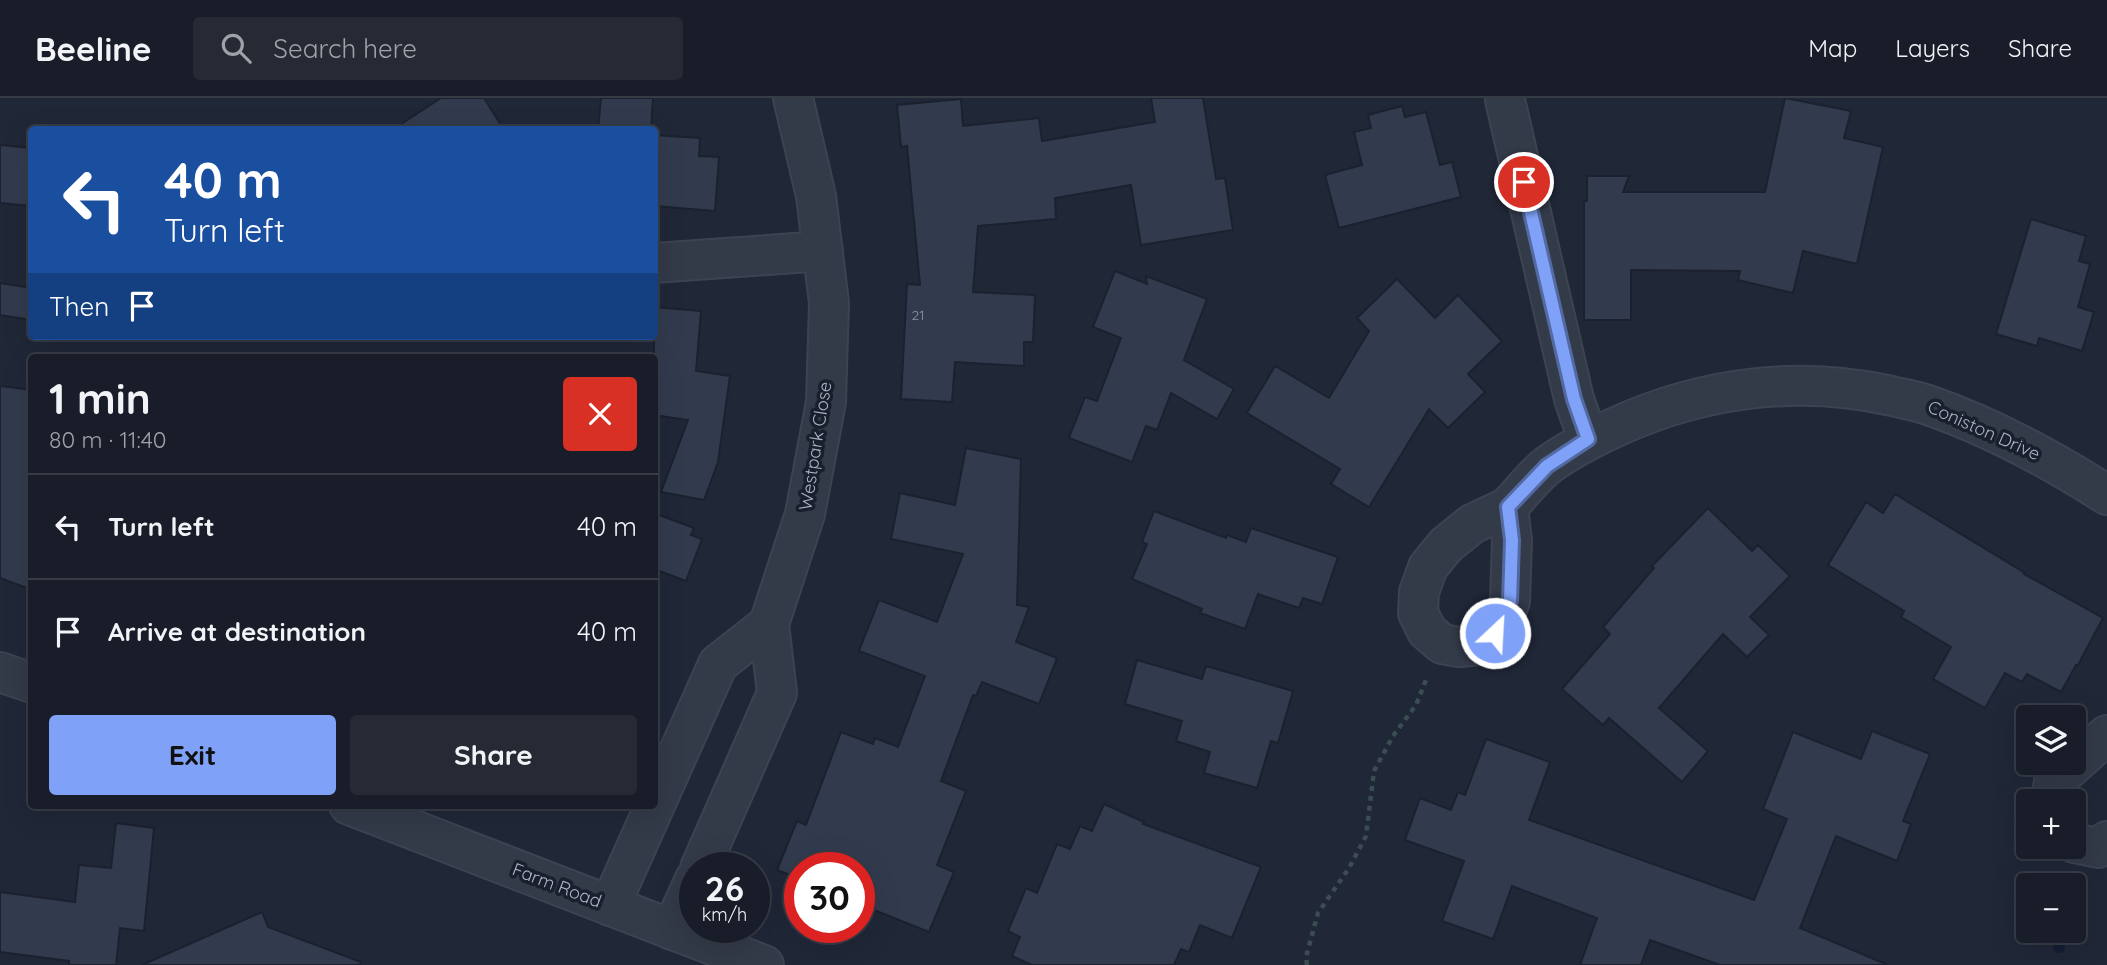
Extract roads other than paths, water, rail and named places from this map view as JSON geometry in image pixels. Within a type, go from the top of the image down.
[{"type":"street","name":"Westpark Close","points":[[706,852],[777,692],[769,624],[805,514],[826,402],[829,303],[816,196],[793,98]]},
{"type":"street","points":[[1505,100],[1574,399],[1588,439]]},
{"type":"street","points":[[658,263],[822,251]]},
{"type":"street","name":"Coniston Drive","points":[[1508,507],[1512,540],[1510,601],[1505,615],[1495,633],[1481,645],[1459,647],[1441,644],[1427,631],[1418,613],[1419,592],[1428,568],[1446,545],[1472,524],[1508,507],[1547,466],[1588,439],[1677,403],[1716,394],[1758,387],[1817,385],[1872,392],[1926,404],[1989,429],[2052,460],[2107,495]]},
{"type":"street","points":[[658,799],[719,664],[769,624]]},
{"type":"street","points":[[0,672],[28,682]]},
{"type":"street","points":[[2053,789],[2054,782],[2107,735]]},
{"type":"street","name":"Farm Road","points":[[359,809],[764,965]]},
{"type":"street","points":[[610,906],[654,809]]},
{"type":"street","points":[[2086,846],[2098,848],[2107,841]]},
{"type":"street","points":[[672,930],[679,914]]},
{"type":"waterway","points":[[2059,947],[2060,943]]}]
